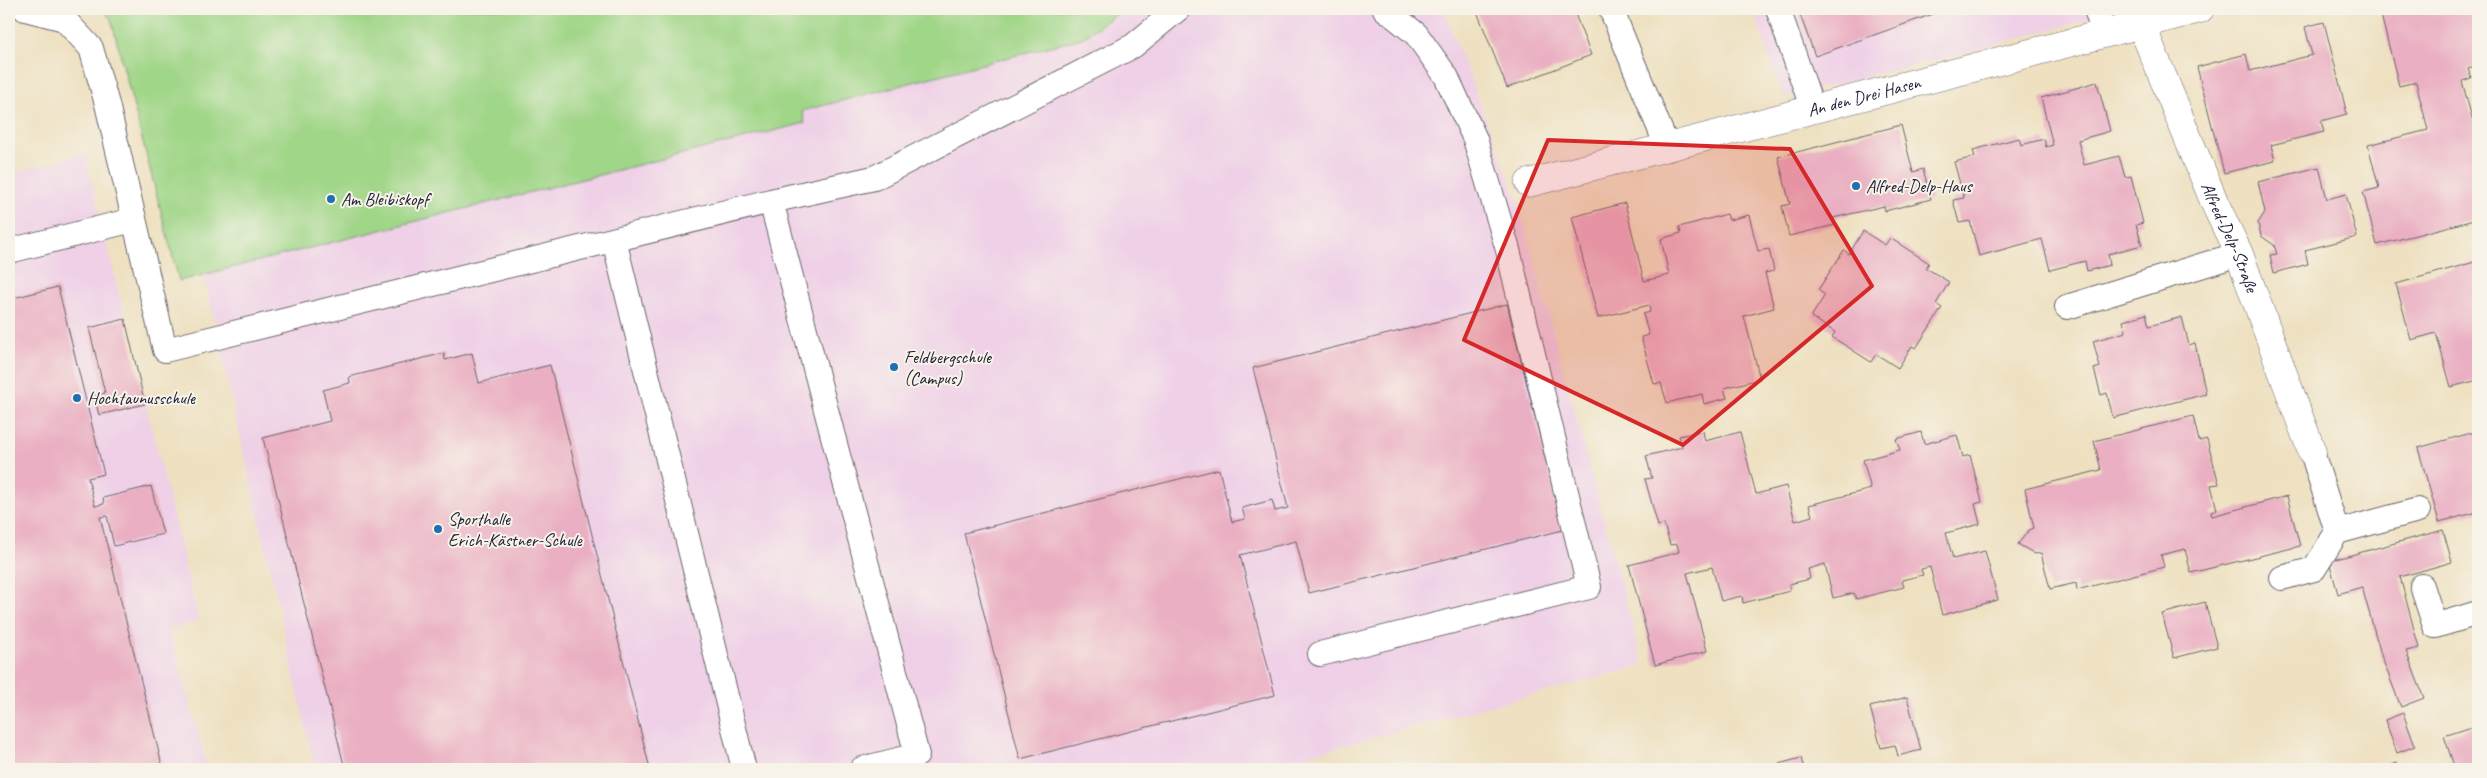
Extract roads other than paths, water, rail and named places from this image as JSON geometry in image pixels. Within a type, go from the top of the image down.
[{"type":"street","name":"An den Drei Hasen","points":[[1529,183],[2200,9]]},
{"type":"street","name":"Alfred-Delp-Straße","points":[[2141,24],[2216,206],[2239,254],[2312,452]]},
{"type":"lane","points":[[25,9],[64,19],[91,48],[107,104],[165,350],[771,201],[874,178],[1133,46],[1178,9]]},
{"type":"lane","points":[[1320,654],[1589,587],[1508,250],[1475,139],[1446,76],[1416,34],[1385,9]]},
{"type":"lane","points":[[1611,9],[1668,148]]},
{"type":"lane","points":[[1778,9],[1813,110]]},
{"type":"lane","points":[[2096,9],[2104,34]]},
{"type":"lane","points":[[771,201],[917,755],[862,769]]},
{"type":"lane","points":[[9,251],[133,220]]},
{"type":"lane","points":[[614,240],[744,769]]},
{"type":"lane","points":[[2067,308],[2239,254]]},
{"type":"lane","points":[[2312,452],[2337,532]]},
{"type":"lane","points":[[2282,578],[2314,569],[2337,532],[2418,510]]},
{"type":"lane","points":[[2422,586],[2435,626],[2478,613]]},
{"type":"place","name":"Alfred-Delp-Haus","points":[[1856,186]]},
{"type":"place","name":"Am Bleibiskopf","points":[[331,199]]},
{"type":"place","name":"Feldbergschule (Campus)","points":[[894,367]]},
{"type":"place","name":"Hochtaunusschule","points":[[77,398]]},
{"type":"place","name":"Sporthalle Erich-Kästner-Schule","points":[[438,529]]}]
